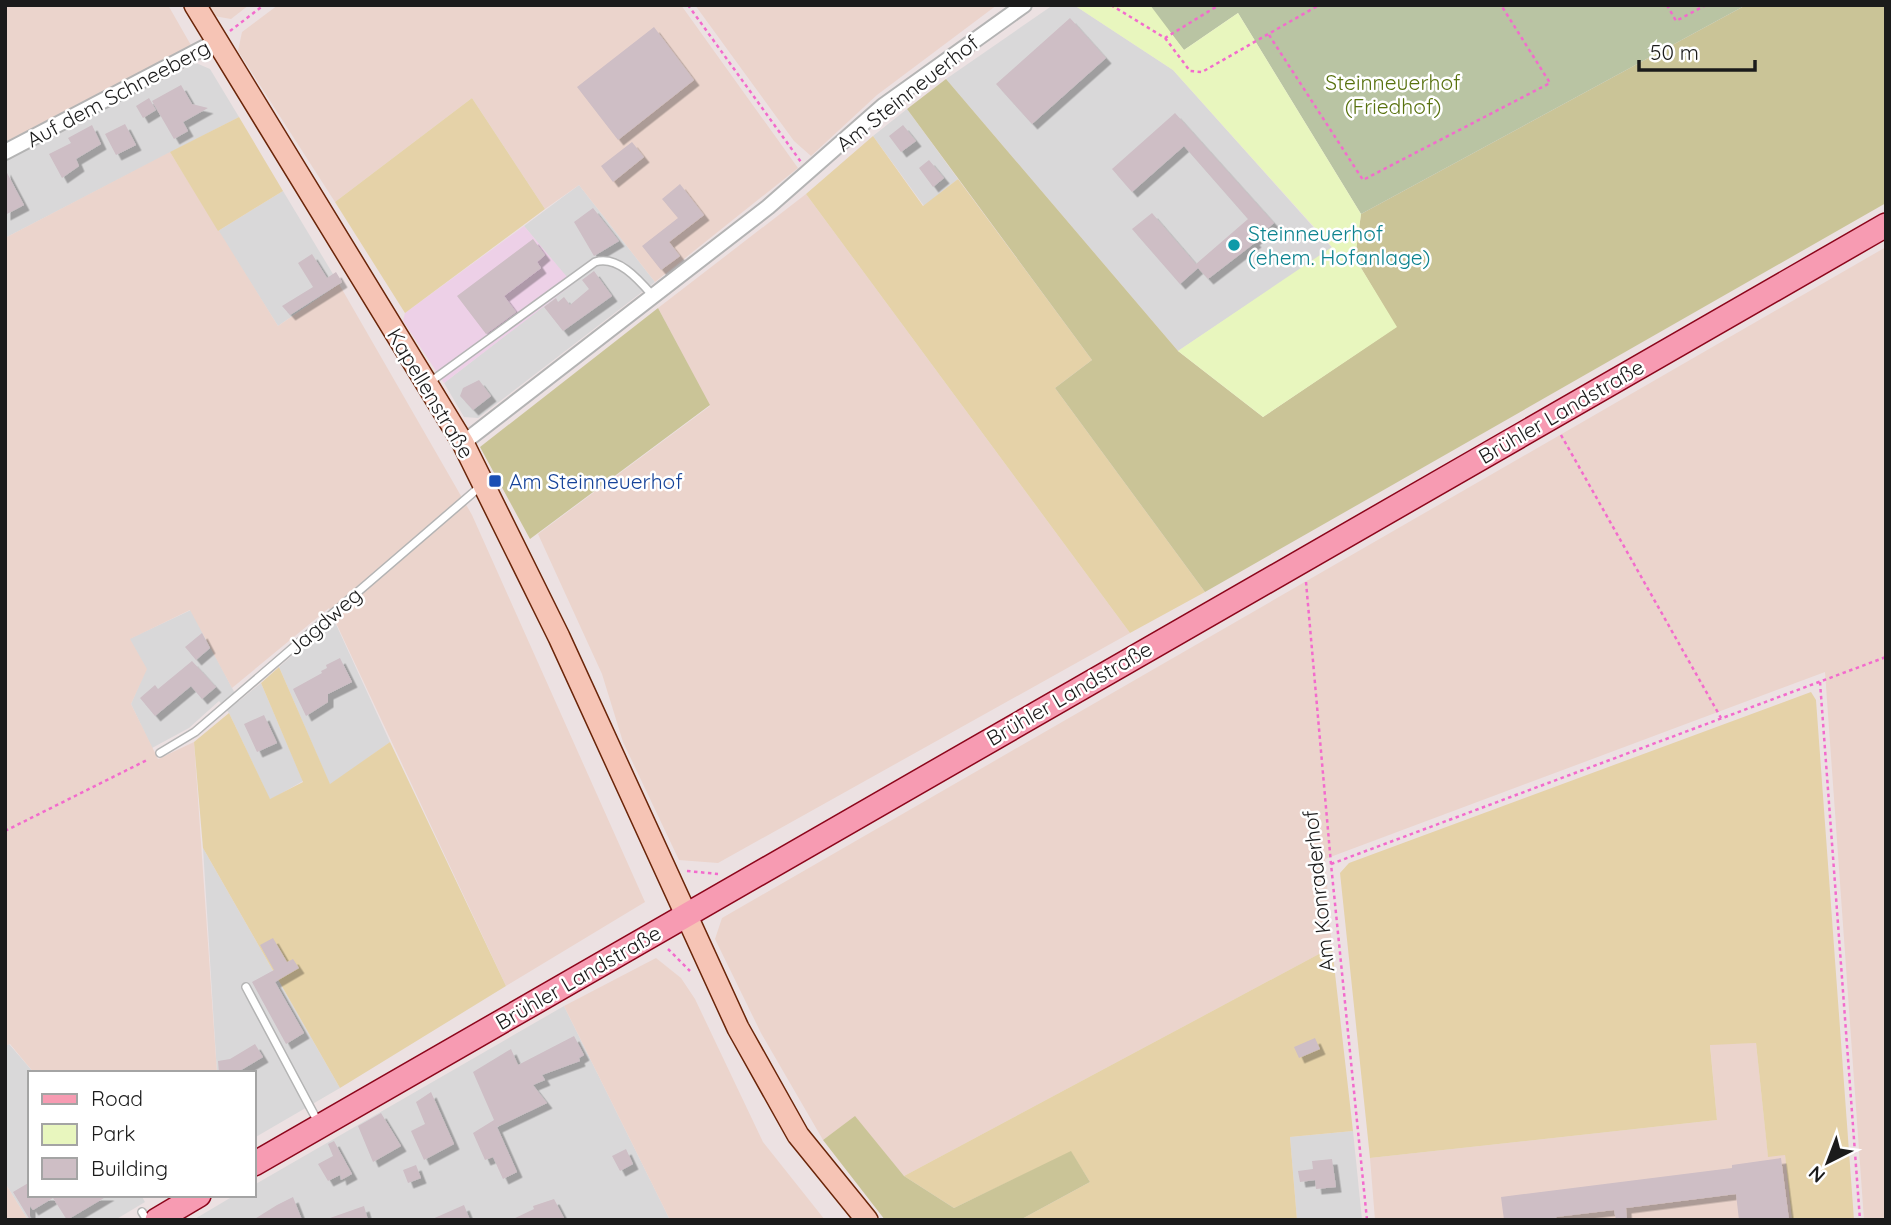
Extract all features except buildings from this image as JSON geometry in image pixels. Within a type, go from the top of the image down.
[{"type":"main road","name":"Kapellenstraße","points":[[195,5],[215,42],[463,443],[559,637],[738,1028],[798,1135],[867,1220]]},
{"type":"main road","name":"Brühler Landstraße","points":[[256,1163],[1886,225]]},
{"type":"main road","points":[[149,1216],[194,1197]]},
{"type":"street","name":"Am Steinneuerhof","points":[[463,443],[809,173],[883,106],[1024,5]]},
{"type":"street","name":"Auf dem Schneeberg","points":[[5,152],[215,42]]},
{"type":"lane","points":[[427,385],[596,262],[606,259],[615,262],[653,296]]},
{"type":"lane","name":"Jagdweg","points":[[160,753],[195,732],[484,484]]},
{"type":"lane","points":[[246,987],[320,1125]]},
{"type":"lane","points":[[147,1220],[149,1216]]},
{"type":"path","name":"Auf dem Schneeberg","points":[[215,42],[264,5]]},
{"type":"path","points":[[688,5],[809,173]]},
{"type":"path","points":[[1111,5],[1165,38],[1191,71],[1202,72],[1319,5]]},
{"type":"path","points":[[1165,38],[1219,5]]},
{"type":"path","points":[[1303,5],[1306,13]]},
{"type":"path","points":[[1269,35],[1363,180],[1550,83],[1502,5]]},
{"type":"path","points":[[1667,5],[1675,21],[1706,5]]},
{"type":"path","points":[[1550,417],[1721,718]]},
{"type":"path","name":"Am Konraderhof","points":[[1300,561],[1306,576],[1331,864],[1367,1220]]},
{"type":"path","points":[[1331,864],[1886,657]]},
{"type":"path","points":[[1820,682],[1860,1220]]},
{"type":"path","points":[[5,831],[160,753]]},
{"type":"shaded area","points":[[5,5],[168,5],[192,47],[5,143]]},
{"type":"shaded area","points":[[208,5],[249,5],[231,19],[214,16]]},
{"type":"shaded area","points":[[278,5],[681,5],[798,168],[655,282],[579,185],[545,209],[472,98],[335,202],[238,51],[242,32]]},
{"type":"shaded area","points":[[695,5],[997,5],[877,95],[811,156],[794,141]]},
{"type":"shaded area","points":[[1053,5],[1074,5],[1173,70],[1332,248],[1178,351],[946,79]]},
{"type":"shaded area","points":[[1746,5],[1886,5],[1886,203],[1205,592],[1055,388],[1092,360],[907,109],[946,79],[1178,351],[1263,417],[1396,327],[1355,258],[1361,214]]},
{"type":"shaded area","points":[[196,63],[210,69],[239,117],[5,238],[5,159]]},
{"type":"shaded area","points":[[472,98],[545,209],[405,313],[335,202]]},
{"type":"shaded area","points":[[907,109],[958,179],[924,206],[873,136]]},
{"type":"shaded area","points":[[239,117],[283,191],[218,231],[170,152]]},
{"type":"shaded area","points":[[873,136],[923,206],[958,179],[1092,360],[1055,388],[1205,592],[1130,633],[806,194]]},
{"type":"shaded area","points":[[170,152],[278,326],[339,284],[472,515],[645,902],[506,986],[329,608],[232,688],[190,610],[130,639],[147,669],[131,704],[158,759],[194,742],[217,1071],[32,1071],[10,1044],[5,1046],[5,238]]},
{"type":"shaded area","points":[[579,185],[655,282],[478,418],[464,417],[444,383],[572,284],[524,226]]},
{"type":"shaded area","points":[[283,191],[339,284],[278,326],[218,231]]},
{"type":"shaded area","points":[[806,194],[1130,633],[718,863],[679,860],[623,742],[602,674],[538,534],[710,406],[658,308]]},
{"type":"shaded area","points":[[524,226],[573,284],[444,383],[403,321],[405,313]]},
{"type":"shaded area","points":[[1886,247],[1886,1220],[1864,1220],[1825,672],[1325,859],[1332,947],[904,1176],[855,1117],[823,1140],[761,1033],[715,939],[722,918]]},
{"type":"shaded area","points":[[658,308],[710,405],[530,539],[480,447]]},
{"type":"shaded area","points":[[191,610],[239,701],[261,683],[303,781],[270,800],[229,713],[219,701],[189,728],[152,748],[131,704],[146,669],[129,639]]},
{"type":"shaded area","points":[[334,620],[390,742],[330,785],[279,667]]},
{"type":"shaded area","points":[[279,667],[330,784],[390,742],[506,986],[340,1088],[203,848],[194,742],[229,713],[270,799],[303,782],[261,683]]},
{"type":"shaded area","points":[[1811,692],[1816,700],[1854,1220],[1792,1220],[1785,1155],[1768,1157],[1756,1043],[1710,1045],[1717,1120],[1370,1158],[1340,873],[1349,863]]},
{"type":"shaded area","points":[[203,848],[340,1088],[256,1137],[256,1071],[217,1071]]},
{"type":"shaded area","points":[[1332,947],[1353,1131],[1290,1137],[1297,1220],[1020,1220],[1090,1182],[1071,1152],[954,1208],[904,1176]]},
{"type":"shaded area","points":[[656,958],[681,978],[695,999],[763,1142],[825,1220],[670,1220],[564,1006]]},
{"type":"shaded area","points":[[564,1006],[670,1220],[193,1220],[232,1197],[256,1197],[256,1184]]},
{"type":"shaded area","points":[[1756,1043],[1768,1156],[1785,1154],[1792,1220],[1375,1220],[1370,1158],[1717,1120],[1710,1044]]},
{"type":"shaded area","points":[[9,1044],[32,1071],[28,1071],[28,1197],[142,1197],[145,1202],[115,1220],[28,1220],[5,1183],[5,1046]]},
{"type":"shaded area","points":[[855,1116],[904,1176],[954,1208],[1071,1151],[1090,1182],[1020,1220],[885,1220],[823,1140]]},
{"type":"shaded area","points":[[1353,1131],[1362,1220],[1297,1220],[1290,1137]]},
{"type":"shaded area","points":[[5,1183],[28,1220],[5,1220]]},
{"type":"green space","points":[[1074,5],[1150,5],[1184,50],[1238,13],[1361,214],[1355,258],[1397,327],[1263,417],[1178,351],[1332,247],[1173,70]]},
{"type":"green space","name":"Steinneuerhof (Friedhof)","points":[[1746,5],[1361,214],[1238,13],[1184,50],[1149,6]]},
{"type":"place","name":"Steinneuerhof (ehem. Hofanlage)","points":[[1234,245]]},
{"type":"place","name":"Am Steinneuerhof","points":[[495,481]]}]
